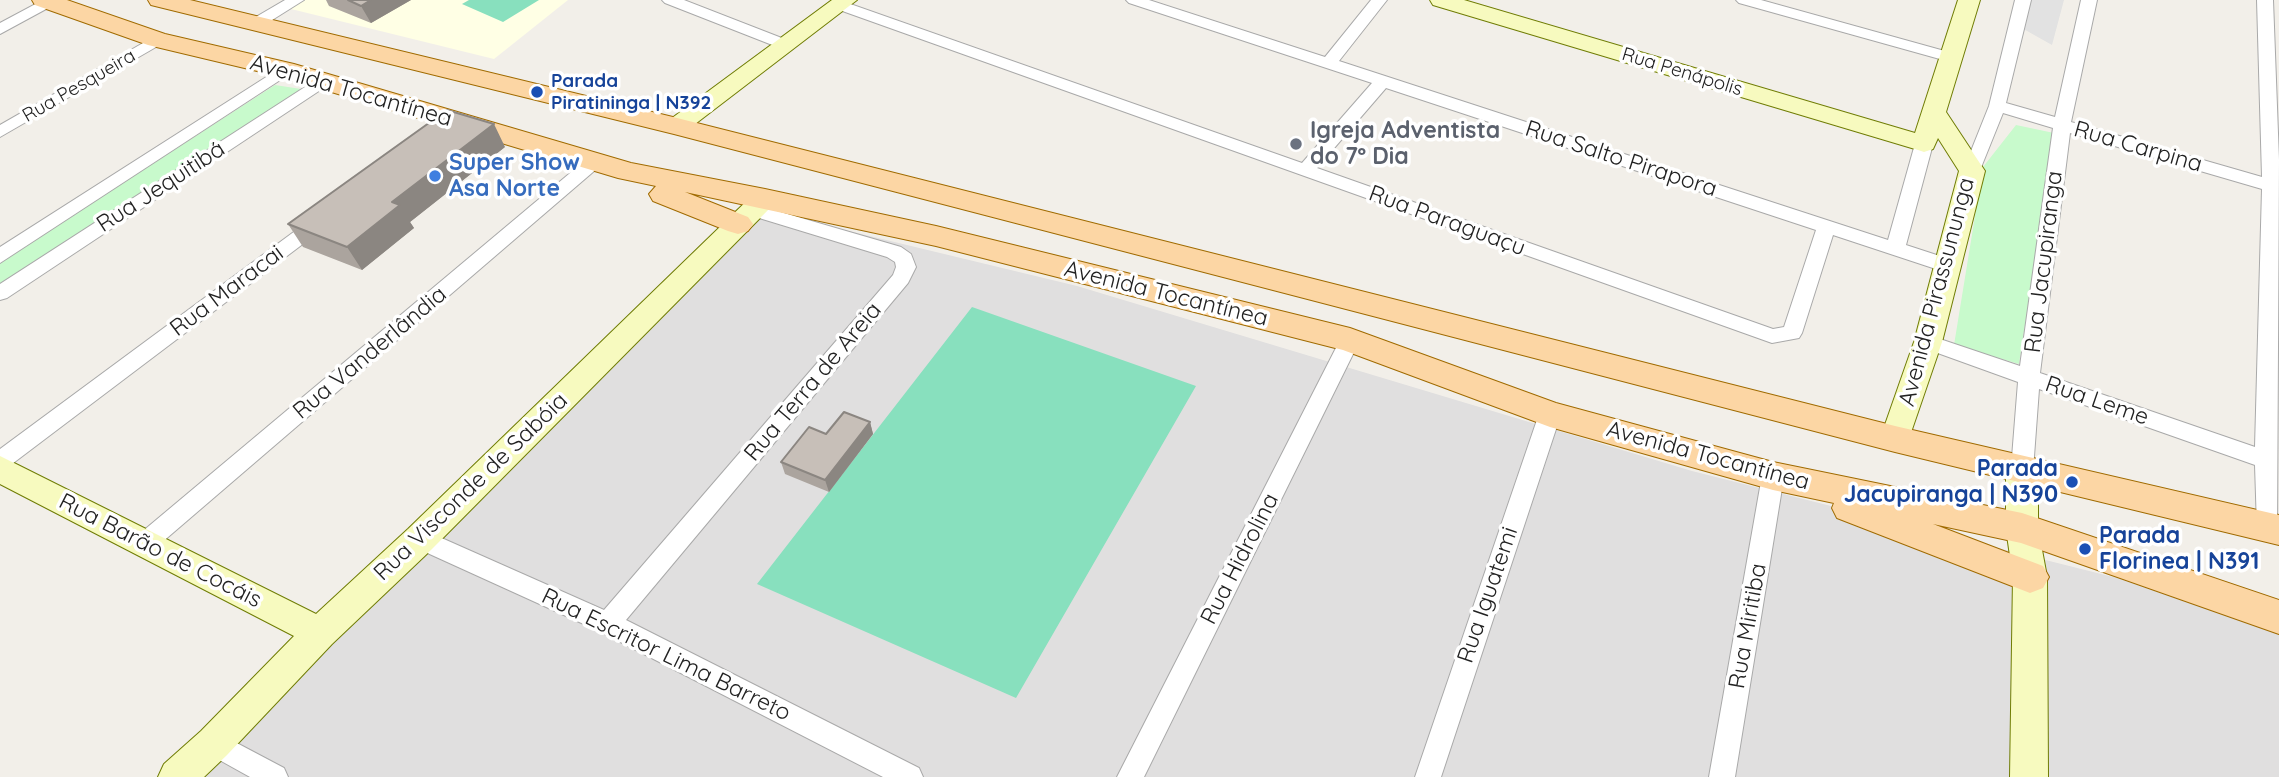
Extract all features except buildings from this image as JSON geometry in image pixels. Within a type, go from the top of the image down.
[{"type":"main road","name":"Avenida Tocantínea","points":[[160,0],[677,126],[1895,439],[2274,528]]},
{"type":"main road","name":"Avenida Tocantínea","points":[[48,1],[157,40],[322,81],[443,129],[594,162],[752,211],[936,236],[1350,340],[1550,414],[1773,475],[2022,528],[2279,617]]},
{"type":"main road","points":[[1773,475],[1825,499],[2030,576]]},
{"type":"street","points":[[255,24],[296,0]]},
{"type":"street","points":[[670,0],[786,45]]},
{"type":"street","name":"Rua Salto Pirapora","points":[[1134,0],[1331,62],[1948,266]]},
{"type":"street","points":[[1331,62],[1379,0]]},
{"type":"street","name":"Rua Penápolis","points":[[1441,0],[1924,144]]},
{"type":"street","points":[[1744,0],[1953,58]]},
{"type":"street","points":[[1895,250],[1924,144],[1936,113],[1969,0]]},
{"type":"street","points":[[1972,171],[1997,106],[2023,0]]},
{"type":"street","name":"Rua Jacupiranga","points":[[2029,777],[2030,576],[2022,528],[2022,470],[2029,377],[2062,125],[2088,0]]},
{"type":"street","points":[[2264,0],[2275,188],[2266,460],[2274,528]]},
{"type":"street","points":[[0,29],[48,1]]},
{"type":"street","points":[[677,126],[842,3]]},
{"type":"street","name":"Rua Paraguaçu","points":[[842,3],[1772,336],[1792,333],[1826,226]]},
{"type":"street","name":"Rua Pesqueira","points":[[0,132],[157,40]]},
{"type":"street","name":"Rua Jequitibá","points":[[0,256],[285,70]]},
{"type":"street","name":"Rua Jequitibá","points":[[0,293],[322,81]]},
{"type":"street","points":[[1305,170],[1383,81]]},
{"type":"street","name":"Rua Carpina","points":[[1997,106],[2275,188]]},
{"type":"street","name":"Avenida Pirassununga","points":[[1895,439],[1928,342],[1972,171],[1936,113]]},
{"type":"street","name":"Rua Vanderlândia","points":[[145,543],[594,162]]},
{"type":"street","name":"Rua Visconde de Sabóia","points":[[177,777],[214,743],[320,633],[420,539],[752,211]]},
{"type":"street","name":"Rua Terra de Areia","points":[[608,624],[901,278],[906,267],[904,259],[894,253],[752,211]]},
{"type":"street","name":"Rua Maracai","points":[[2,470],[332,212]]},
{"type":"street","name":"Rua Hidrolina","points":[[1130,777],[1350,340]]},
{"type":"street","name":"Rua Leme","points":[[1928,342],[2266,460]]},
{"type":"street","name":"Rua Iguatemi","points":[[1428,777],[1550,414]]},
{"type":"street","name":"Rua Barão de Cocáis","points":[[2,470],[320,633]]},
{"type":"street","name":"Rua Miritiba","points":[[1723,777],[1773,475]]},
{"type":"street","name":"Rua Escritor Lima Barreto","points":[[420,539],[608,624],[907,776]]},
{"type":"street","points":[[214,743],[275,777]]},
{"type":"shaded area","points":[[303,0],[568,0],[494,59],[287,8]]},
{"type":"shaded area","points":[[2028,0],[2064,0],[2052,45],[2020,27]]},
{"type":"shaded area","points":[[741,205],[1077,286],[1692,471],[2117,578],[2279,634],[2279,777],[157,777]]},
{"type":"green space","points":[[469,0],[539,0],[503,22],[462,4]]},
{"type":"green space","points":[[275,85],[301,89],[0,287],[0,262]]},
{"type":"green space","points":[[2016,125],[2054,133],[2019,364],[1954,345],[1983,167]]},
{"type":"green space","points":[[972,307],[1196,386],[1016,698],[757,584]]},
{"type":"place","name":"Parada Piratininga | N392","points":[[537,92]]},
{"type":"place","name":"Igreja Adventista do 7º Dia","points":[[1296,144]]},
{"type":"place","name":"Super Show Asa Norte","points":[[435,176]]},
{"type":"place","name":"Parada Jacupiranga | N390","points":[[2072,482]]},
{"type":"place","name":"Parada Florinea | N391","points":[[2085,549]]}]
